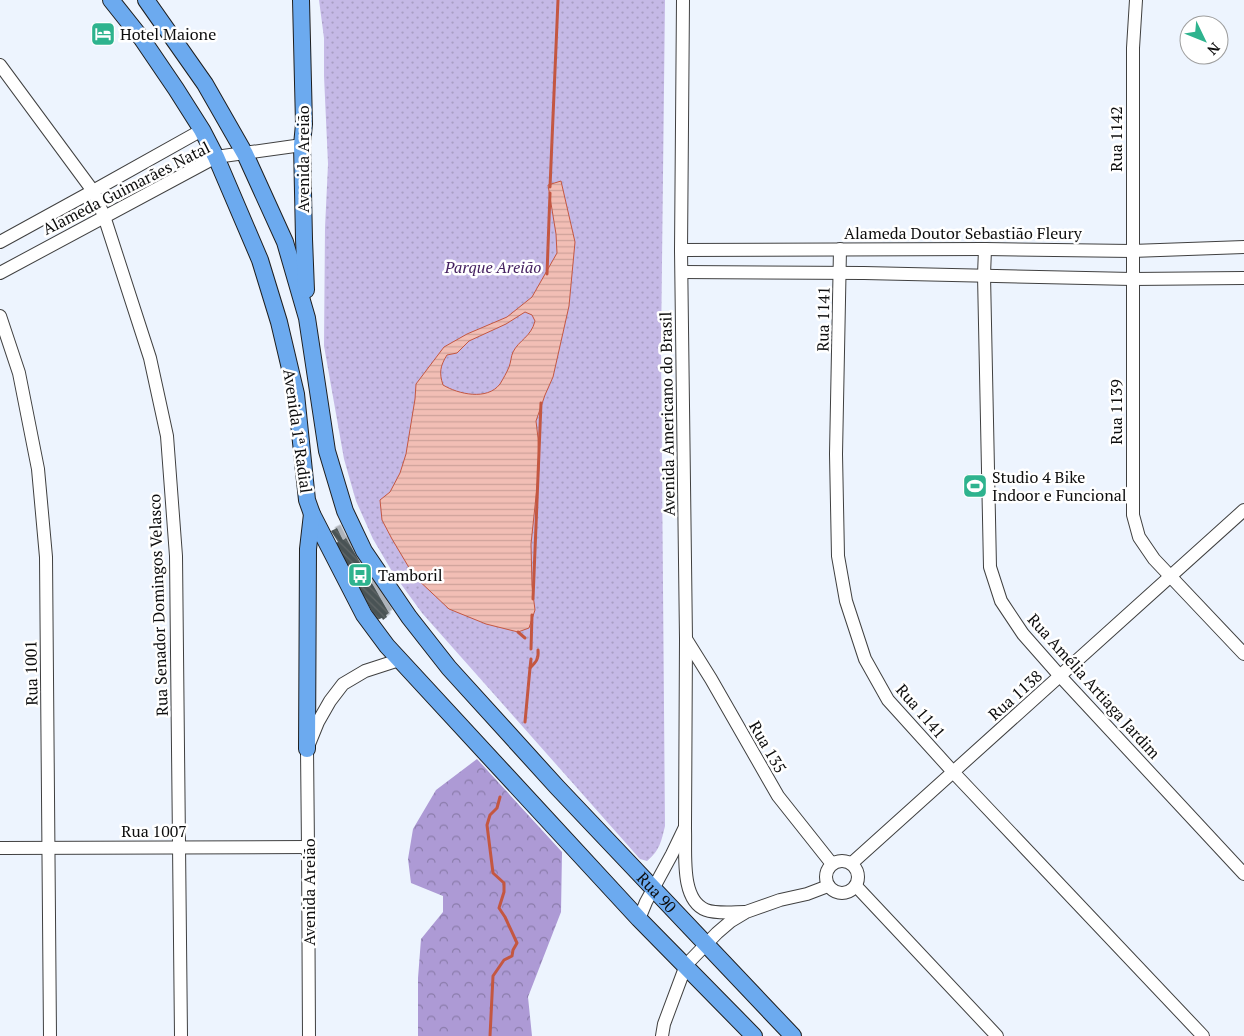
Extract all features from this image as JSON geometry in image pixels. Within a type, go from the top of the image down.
[{"type":"main road","name":"Avenida 1ª Radial","points":[[111,0],[142,39],[202,130],[216,157],[260,260],[279,322],[296,394],[307,500],[312,514],[364,615],[379,636],[510,779]]},
{"type":"main road","name":"Avenida 1ª Radial","points":[[146,0],[205,84],[245,154],[285,242],[307,318],[327,451],[345,511],[364,551],[403,609],[448,668],[522,749]]},
{"type":"main road","name":"Avenida Areião","points":[[300,0],[307,318]]},
{"type":"main road","points":[[306,749],[308,549],[312,514]]},
{"type":"main road","name":"Rua 90","points":[[522,749],[792,1036]]},
{"type":"main road","name":"Rua 90","points":[[510,779],[640,919],[754,1036]]},
{"type":"street","name":"Avenida Americano do Brasil","points":[[683,0],[681,250],[686,639],[685,827],[688,887],[691,897],[698,906],[708,911],[746,912]]},
{"type":"street","name":"Rua 1142","points":[[1132,279],[1133,48],[1136,0]]},
{"type":"street","name":"Rua Senador Domingos Velasco","points":[[0,65],[93,191],[104,216],[150,358],[167,436],[176,556],[181,1036]]},
{"type":"street","name":"Alameda Guimarães Natal","points":[[0,242],[202,130]]},
{"type":"street","name":"Alameda Guimarães Natal","points":[[0,273],[216,157],[302,145]]},
{"type":"street","name":"Alameda Doutor Sebastião Fleury","points":[[681,250],[985,249],[1132,251],[1244,247]]},
{"type":"street","name":"Rua 1141","points":[[840,249],[836,454],[838,556],[846,600],[865,659],[888,700],[954,773],[1203,1036]]},
{"type":"street","name":"Rua Amélia Artiaga Jardim","points":[[985,249],[990,567],[1001,601],[1023,634],[1060,676],[1244,874]]},
{"type":"street","points":[[682,272],[984,275],[1132,279],[1244,278]]},
{"type":"street","name":"Rua 1139","points":[[1132,279],[1132,515],[1139,537],[1154,559],[1244,654]]},
{"type":"street","name":"Rua 1001","points":[[0,316],[19,373],[38,469],[46,556],[50,1036]]},
{"type":"street","name":"Rua 1138","points":[[852,864],[1244,510]]},
{"type":"street","name":"Rua 135","points":[[686,639],[716,687],[778,796],[832,864]]},
{"type":"street","points":[[306,749],[330,701],[344,684],[365,671],[400,660]]},
{"type":"street","name":"Avenida Areião","points":[[306,749],[309,1036]]},
{"type":"street","name":"Avenida Americano do Brasil","points":[[640,919],[646,902],[685,827]]},
{"type":"street","name":"Rua 1007","points":[[0,848],[308,847]]},
{"type":"street","points":[[837,861],[847,861],[852,864],[859,873],[856,886],[844,894],[832,890],[826,880],[828,868],[837,861]]},
{"type":"street","points":[[662,1036],[664,1024],[686,965],[704,944],[731,920],[746,912],[828,886]]},
{"type":"street","points":[[856,886],[997,1036]]},
{"type":"green space","name":"Parque Areião","points":[[319,0],[665,0],[661,349],[665,826],[657,849],[647,861],[640,859],[422,613],[393,573],[373,539],[356,501],[344,459],[324,346],[325,228],[328,164],[324,38]]},
{"type":"green space","points":[[477,759],[562,852],[561,912],[528,997],[532,1036],[418,1036],[418,978],[421,939],[443,912],[443,896],[411,883],[408,859],[413,829],[436,790]]},
{"type":"shaded area","points":[[561,181],[575,242],[569,306],[553,377],[536,421],[539,468],[531,544],[532,586],[535,610],[529,628],[518,632],[486,624],[449,609],[414,576],[382,520],[380,500],[390,492],[400,473],[406,454],[416,384],[444,347],[467,334],[507,317],[532,297],[557,253],[556,234],[548,185]],"holes":[[[525,312],[532,315],[535,321],[533,326],[512,354],[506,373],[500,384],[494,389],[488,393],[472,394],[456,391],[443,385],[441,370],[447,355],[457,353],[469,341],[506,324]]]},
{"type":"building","name":"Tamboril","points":[[337,528],[343,540],[346,538],[389,613],[383,620],[382,618],[377,620],[334,544],[338,542],[331,531]]},
{"type":"waterway","points":[[550,187],[558,0]]},
{"type":"waterway","points":[[547,274],[550,193]]},
{"type":"waterway","points":[[533,599],[541,403]]},
{"type":"waterway","points":[[531,649],[532,615]]},
{"type":"waterway","points":[[518,632],[525,638]]},
{"type":"waterway","points":[[525,722],[530,668],[537,660],[538,650]]},
{"type":"waterway","points":[[530,668],[531,659]]},
{"type":"waterway","points":[[490,1036],[493,976],[504,960],[512,956],[517,943],[499,908],[504,892],[504,883],[493,873],[487,825],[490,815],[497,808],[500,797]]},
{"type":"place","name":"Hotel Maione","points":[[103,34]]},
{"type":"place","name":"Studio 4 Bike Indoor e Funcional","points":[[975,486]]},
{"type":"place","name":"Tamboril","points":[[360,575]]}]
